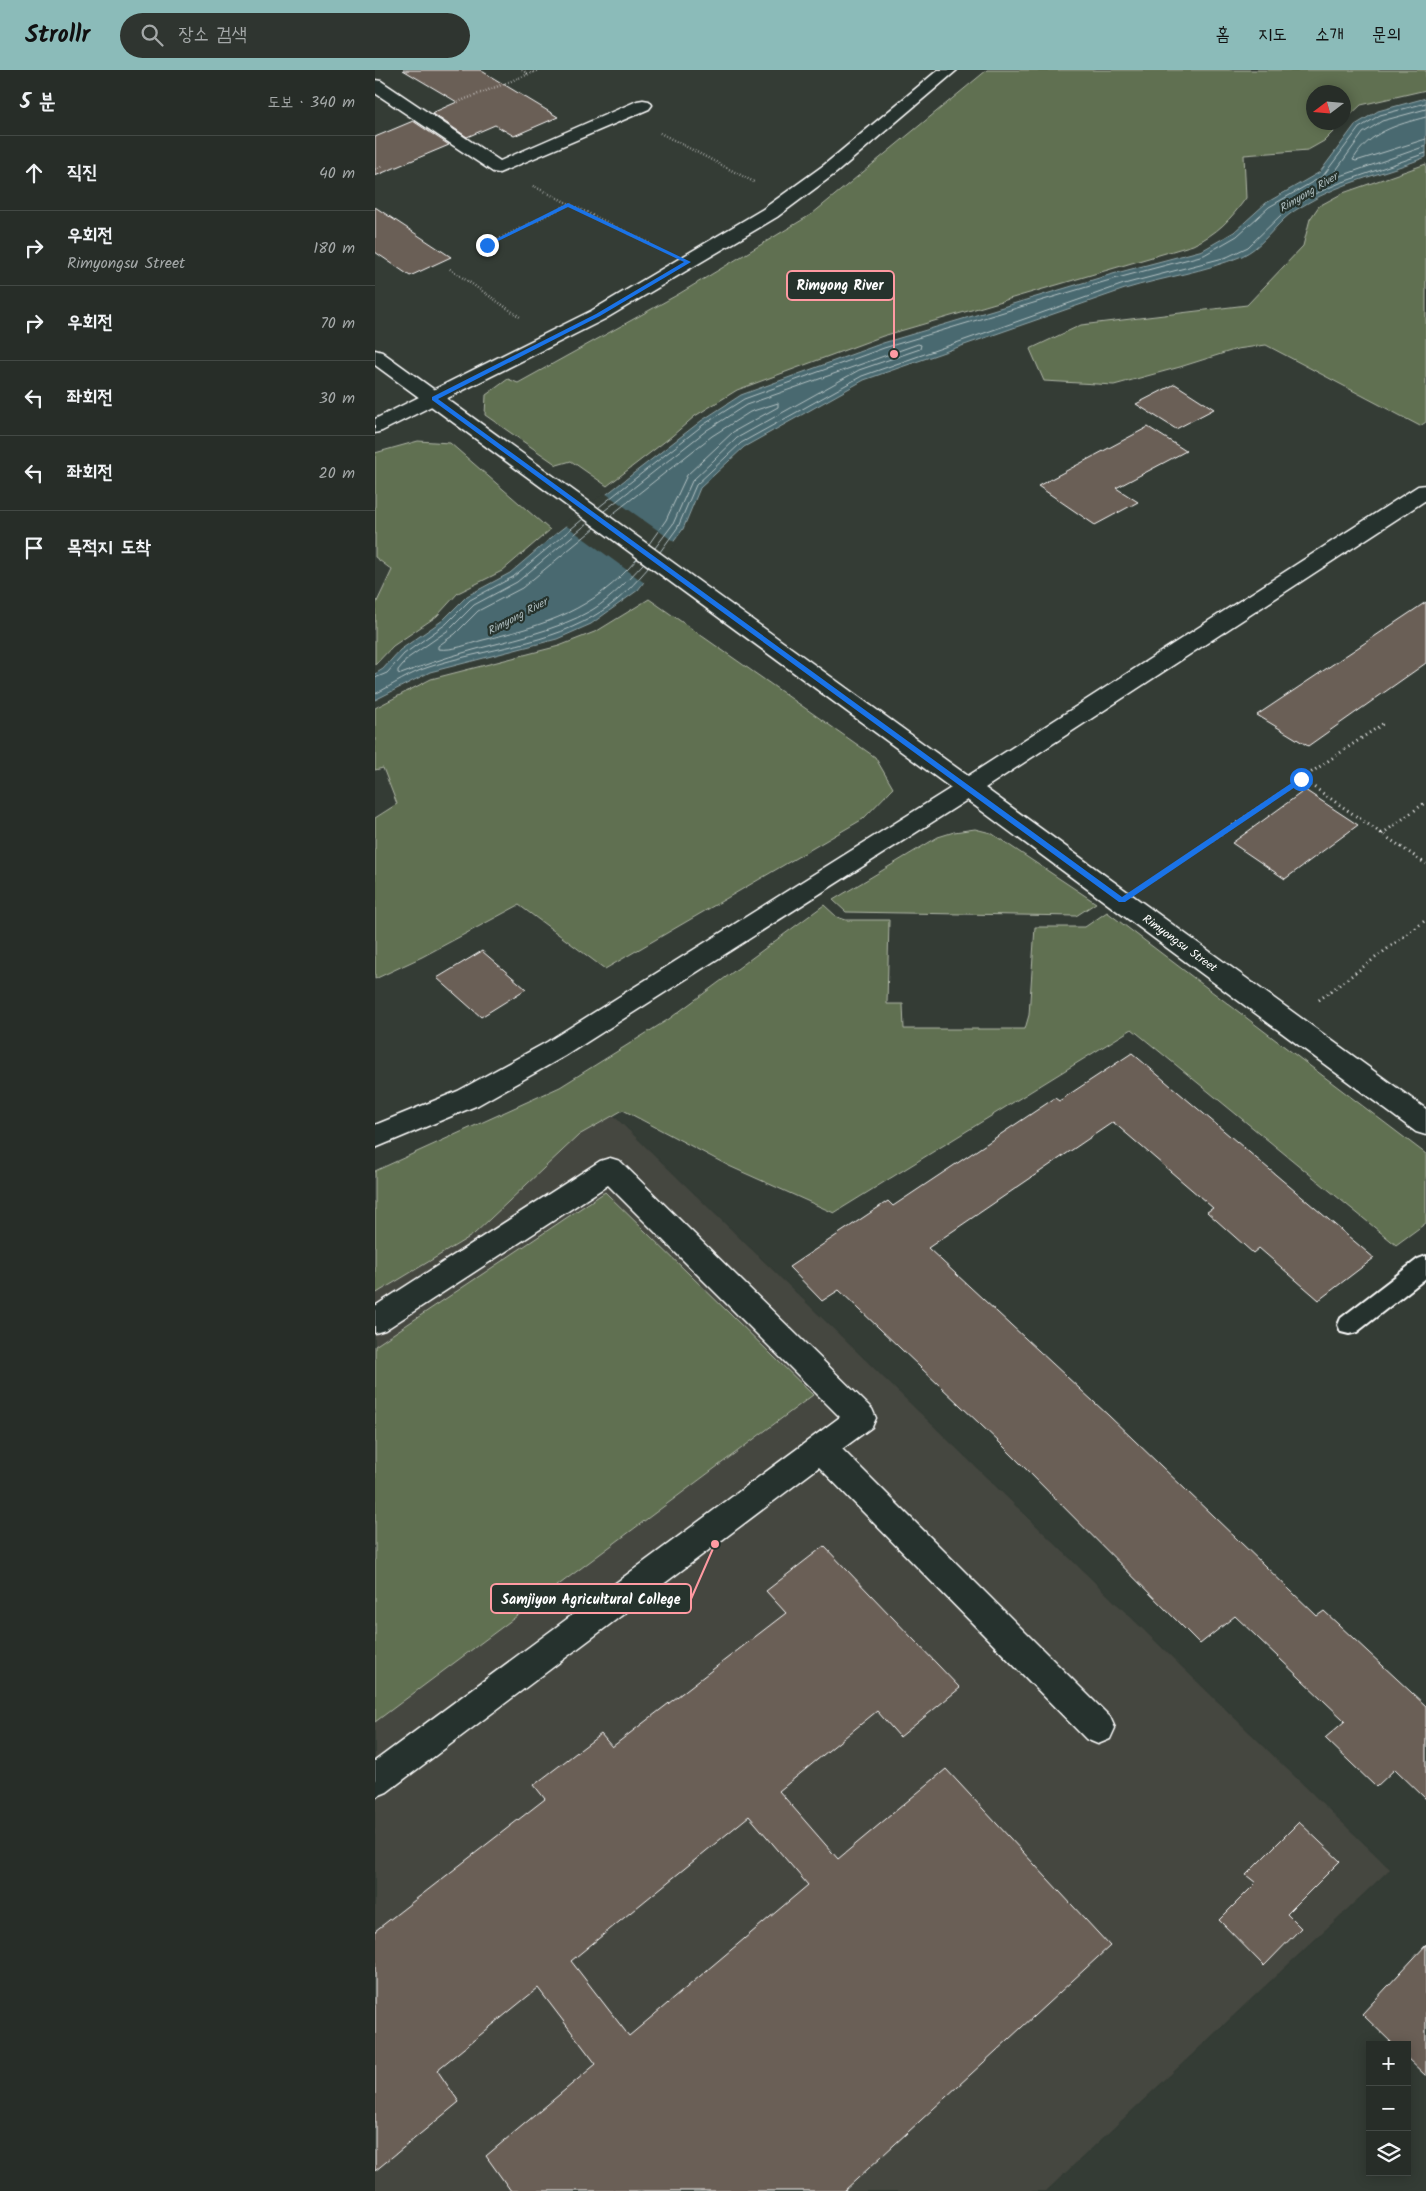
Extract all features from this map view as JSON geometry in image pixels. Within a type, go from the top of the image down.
[{"type":"street","points":[[375,427],[598,315],[771,213],[830,169],[949,70]]},
{"type":"street","points":[[375,85],[499,168],[643,105]]},
{"type":"street","name":"Rimyongsu Street","points":[[375,356],[717,604],[1426,1124]]},
{"type":"street","points":[[375,1137],[468,1098],[556,1049],[968,788],[1426,491]]},
{"type":"street","points":[[375,1321],[610,1169],[861,1418],[375,1781]]},
{"type":"street","points":[[821,1448],[1098,1728]]},
{"type":"lane","points":[[1349,1325],[1426,1265]]},
{"type":"path","points":[[522,70],[529,74]]},
{"type":"path","points":[[423,116],[539,70]]},
{"type":"path","points":[[623,114],[788,200]]},
{"type":"path","points":[[375,169],[383,166]]},
{"type":"path","points":[[499,168],[568,205],[688,262]]},
{"type":"path","points":[[487,245],[568,205]]},
{"type":"path","points":[[450,269],[552,338]]},
{"type":"path","points":[[1122,900],[1384,724]]},
{"type":"path","points":[[1301,779],[1426,864]]},
{"type":"path","points":[[1382,834],[1426,802]]},
{"type":"path","points":[[1288,1022],[1426,920]]},
{"type":"shaded area","points":[[586,1089],[1390,1869],[1046,2191],[375,2191],[375,1220]]},
{"type":"green space","points":[[987,70],[1426,70],[1426,90],[1361,105],[1351,114],[1351,85],[1306,85],[1306,130],[1335,130],[1324,141],[1308,150],[1244,155],[1246,198],[1223,225],[1210,236],[1193,245],[883,336],[737,390],[695,416],[607,486],[571,461],[557,465],[485,415],[486,395],[508,379],[518,383],[677,295],[812,214]]},
{"type":"green space","points":[[1426,164],[1426,422],[1420,426],[1266,345],[1237,349],[1114,385],[1044,381],[1030,349],[1081,325],[1247,305],[1303,246],[1310,219],[1319,206],[1343,193]]},
{"type":"green space","points":[[418,441],[450,443],[550,530],[502,571],[458,593],[437,616],[393,646],[375,665],[375,606],[392,570],[375,557],[375,453]]},
{"type":"green space","points":[[649,599],[875,757],[893,788],[863,819],[605,969],[519,905],[422,957],[375,979],[375,818],[397,804],[383,768],[375,770],[375,708],[431,679],[559,646],[597,631]]},
{"type":"green space","points":[[975,829],[991,833],[1096,903],[1076,916],[846,912],[833,900],[938,837],[954,832]]},
{"type":"green space","points":[[824,905],[837,917],[846,920],[889,920],[887,1004],[903,1004],[904,1029],[1025,1029],[1029,1015],[1035,927],[1085,927],[1107,912],[1426,1154],[1426,1223],[1396,1245],[1132,1029],[834,1213],[729,1166],[623,1110],[579,1135],[473,1235],[375,1294],[375,1171],[560,1087],[669,1019]]},
{"type":"green space","points":[[605,1192],[813,1395],[375,1722],[375,1346]]},
{"type":"water","points":[[1426,98],[1426,157],[1350,183],[1320,196],[1289,215],[1260,244],[1249,252],[1228,262],[1125,289],[864,380],[744,447],[700,488],[683,529],[638,590],[591,624],[557,639],[430,672],[375,700],[375,674],[383,669],[400,650],[443,620],[467,596],[510,573],[558,532],[701,421],[741,395],[883,343],[1109,275],[1203,250],[1234,232],[1266,203],[1320,172],[1355,125],[1378,111]]},
{"type":"pier","points":[[605,493],[676,543],[646,584],[564,524]]},
{"type":"building","points":[[403,70],[480,70],[558,117],[514,136],[495,125],[467,137],[432,113],[457,102]]},
{"type":"building","points":[[413,121],[449,145],[375,176],[375,137]]},
{"type":"building","points":[[375,207],[451,257],[410,276],[375,252]]},
{"type":"building","points":[[1175,384],[1214,409],[1176,429],[1136,404]]},
{"type":"building","points":[[1148,427],[1186,451],[1116,488],[1138,502],[1095,525],[1038,486]]},
{"type":"building","points":[[1426,602],[1426,663],[1308,746],[1257,715]]},
{"type":"building","points":[[1305,790],[1358,825],[1285,879],[1232,843]]},
{"type":"building","points":[[482,951],[526,989],[481,1017],[437,978]]},
{"type":"building","points":[[1132,1053],[1374,1258],[1319,1300],[1259,1248],[1253,1253],[1207,1212],[1213,1208],[1113,1122],[928,1248],[1108,1415],[1317,1616],[1324,1611],[1426,1706],[1426,1799],[1395,1769],[1376,1787],[1325,1738],[1345,1721],[1235,1616],[1200,1644],[1001,1444],[839,1290],[822,1301],[789,1267],[888,1201],[893,1206],[1055,1098],[1059,1101]]},
{"type":"building","points":[[824,1546],[960,1688],[900,1737],[877,1711],[779,1791],[838,1859],[946,1769],[1110,1946],[844,2191],[511,2191],[486,2156],[596,2064],[538,1988],[437,2070],[459,2102],[375,2171],[375,1931],[545,1799],[534,1785],[601,1734],[612,1747],[786,1613],[766,1591]],"holes":[[[749,1816],[808,1885],[629,2036],[571,1961]]]},
{"type":"building","points":[[1299,1822],[1340,1861],[1287,1914],[1301,1928],[1264,1966],[1219,1920],[1256,1883],[1246,1875]]},
{"type":"building","points":[[1426,1945],[1426,2076],[1411,2062],[1411,2041],[1390,2041],[1362,2014]]},
{"type":"place","name":"Rimyong River","points":[[894,354]]},
{"type":"place","name":"Samjiyon Agricultural College","points":[[715,1544]]},
{"type":"route","points":[[487,245],[568,205],[688,262],[598,315],[434,399],[1122,900],[1301,779]]}]
